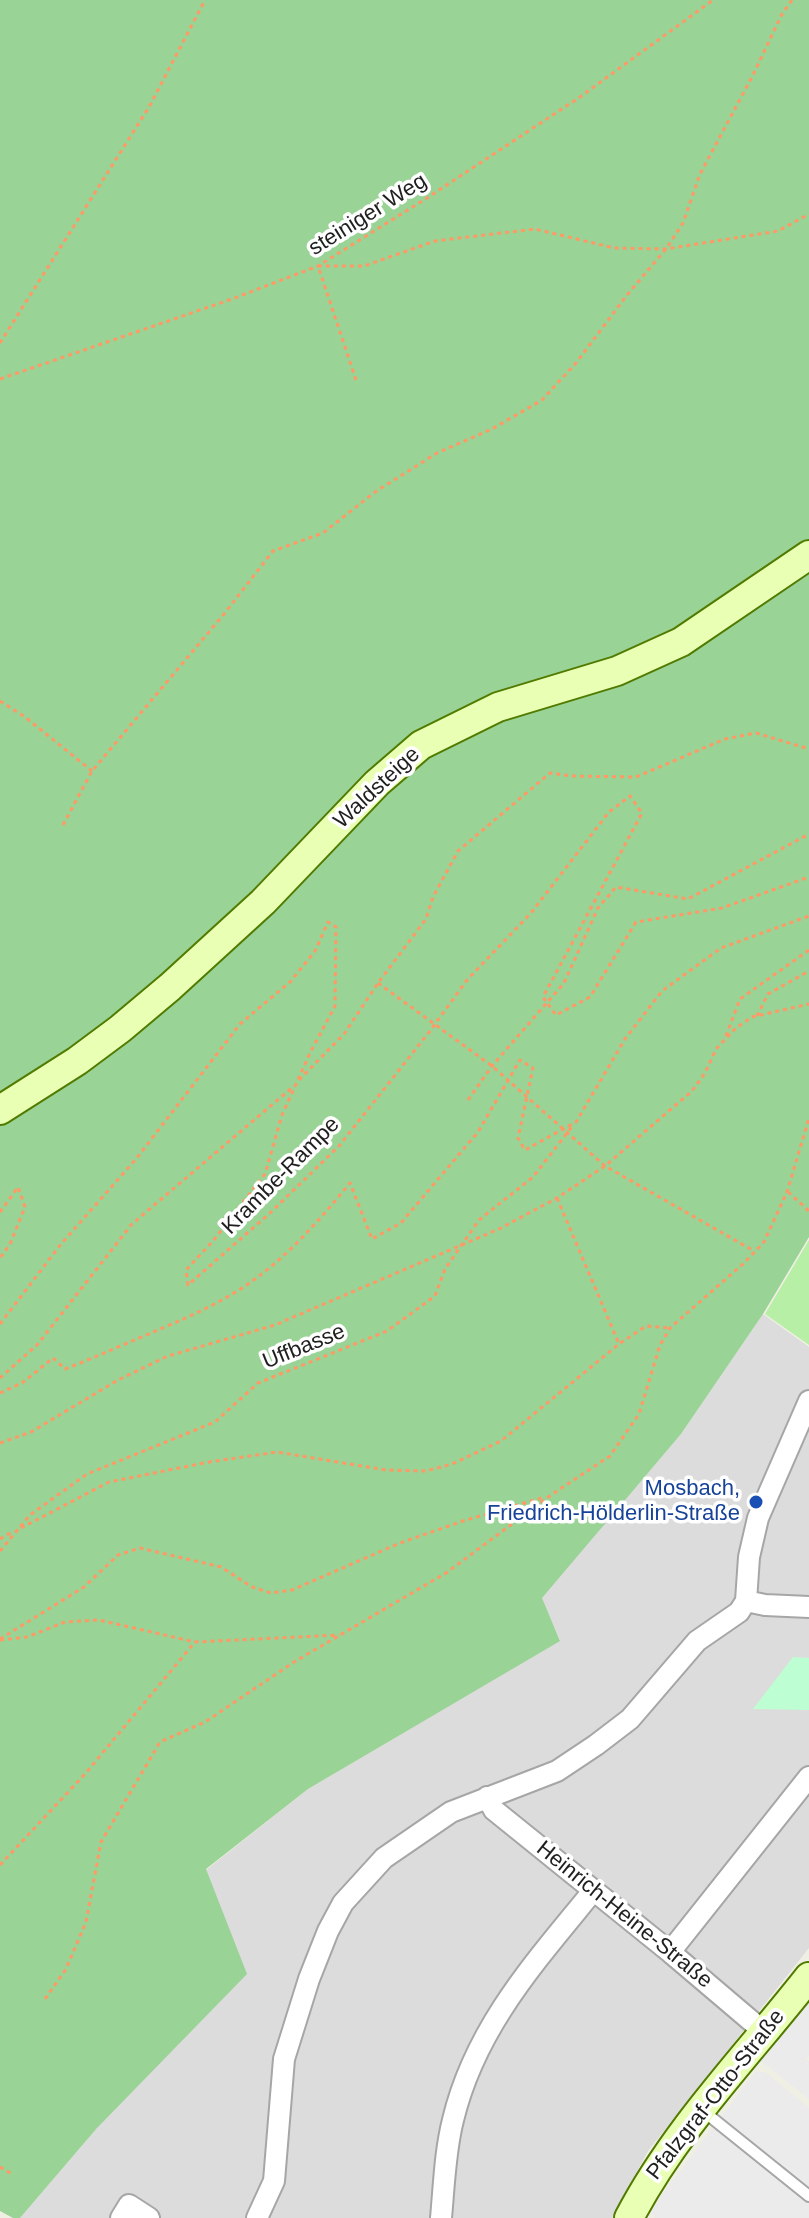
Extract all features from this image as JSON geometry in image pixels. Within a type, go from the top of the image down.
[{"type":"street","name":"Waldsteige","points":[[0,1110],[77,1061],[170,987],[263,902],[377,783],[421,745],[498,707],[617,671],[681,642],[809,555]]},
{"type":"street","points":[[257,2218],[274,2181],[284,2059],[309,1979],[343,1903],[384,1858],[451,1812],[557,1771],[596,1745],[630,1719],[697,1641],[739,1612],[746,1601],[749,1557],[758,1518],[809,1401]]},
{"type":"street","points":[[746,1601],[809,1607]]},
{"type":"street","points":[[670,1952],[809,1777]]},
{"type":"street","name":"Heinrich-Heine-Straße","points":[[487,1797],[494,1810],[763,2031]]},
{"type":"street","points":[[441,2218],[452,2121],[470,2066],[497,2013],[593,1891]]},
{"type":"street","name":"Pfalzgraf-Otto-Straße","points":[[629,2218],[654,2173],[701,2109],[763,2031],[805,1989]]},
{"type":"street","points":[[121,2218],[129,2205],[149,2218]]},
{"type":"lane","points":[[701,2109],[809,2196]]},
{"type":"path","points":[[0,343],[149,107],[205,0]]},
{"type":"path","name":"steiniger Weg","points":[[0,379],[318,266],[580,97],[713,0]]},
{"type":"path","points":[[63,825],[92,771],[273,551],[323,533],[375,492],[437,453],[492,429],[542,400],[576,363],[683,223],[700,174],[792,0]]},
{"type":"path","points":[[356,380],[318,266],[364,266],[435,241],[535,229],[614,248],[666,249],[778,231],[809,214]]},
{"type":"path","points":[[0,701],[25,717],[92,771]]},
{"type":"path","points":[[0,1378],[37,1345],[132,1224],[283,1096],[344,1034],[426,919],[433,897],[458,851],[550,773],[636,777],[725,739],[756,733],[809,749]]},
{"type":"path","name":"Krambe-Rampe","points":[[0,1324],[61,1244],[136,1159],[240,1024],[290,982],[315,951],[328,922],[336,927],[335,1006],[282,1115],[265,1174],[213,1241],[186,1270],[188,1285],[269,1214],[339,1146],[467,980],[531,913],[609,812],[630,796],[642,813],[543,997],[546,1002]]},
{"type":"path","points":[[468,1100],[492,1066],[564,983],[598,908],[616,887],[688,899],[809,834]]},
{"type":"path","points":[[546,1002],[556,1015],[590,997],[636,922],[722,908],[809,877]]},
{"type":"path","points":[[0,1393],[22,1383],[53,1358],[65,1369],[91,1359],[194,1315],[254,1280],[312,1227],[350,1183],[372,1239],[401,1223],[478,1132],[520,1060],[533,1068],[518,1138],[525,1150],[566,1130],[576,1122],[625,1039],[662,991],[721,948],[809,916]]},
{"type":"path","points":[[0,1443],[31,1432],[118,1380],[168,1356],[275,1325],[462,1246],[557,1198],[605,1166],[692,1091],[725,1037],[740,999],[809,950]]},
{"type":"path","points":[[757,1016],[768,994],[809,971]]},
{"type":"path","points":[[378,983],[492,1066],[605,1166],[755,1252]]},
{"type":"path","points":[[725,1037],[757,1016],[809,1004]]},
{"type":"path","points":[[45,1999],[66,1969],[86,1922],[101,1842],[160,1742],[205,1722],[294,1662],[446,1573],[551,1495],[610,1456],[639,1414],[660,1345],[670,1328],[755,1252],[768,1234],[787,1192],[809,1118]]},
{"type":"path","name":"Uffbasse","points":[[0,1551],[30,1515],[87,1474],[215,1422],[258,1383],[387,1331],[435,1296],[445,1269],[479,1220],[533,1177],[566,1130]]},
{"type":"path","points":[[0,1212],[18,1187],[25,1207],[10,1244],[0,1258]]},
{"type":"path","points":[[787,1192],[809,1211]]},
{"type":"path","points":[[557,1198],[619,1344]]},
{"type":"path","points":[[0,1539],[109,1482],[264,1454],[302,1455],[386,1470],[426,1471],[452,1464],[501,1441],[619,1344],[646,1326],[670,1328]]},
{"type":"path","points":[[0,1640],[84,1587],[118,1555],[140,1548],[221,1567],[252,1587],[271,1593],[292,1590],[400,1543],[551,1495]]},
{"type":"path","points":[[0,1640],[27,1637],[65,1622],[99,1620],[195,1642],[340,1635]]},
{"type":"path","points":[[0,1865],[85,1774],[195,1642]]},
{"type":"path","points":[[0,2167],[12,2174]]},
{"type":"shaded area","points":[[763,1314],[809,1347],[809,1948],[648,2151],[612,2218],[20,2218],[97,2128],[206,1870],[308,1789],[560,1640],[541,1598],[681,1434]]},
{"type":"shaded area","points":[[809,1999],[809,2055],[806,2059],[809,2061],[809,2099],[758,2059]]},
{"type":"shaded area","points":[[756,2071],[767,2073],[809,2108],[809,2218],[655,2218],[651,2213],[660,2197]]},
{"type":"green space","points":[[0,0],[809,0],[809,1237],[763,1314],[681,1434],[542,1598],[560,1641],[308,1789],[206,1869],[247,1974],[97,2128],[20,2218],[0,2211]]},
{"type":"green space","points":[[809,1240],[809,1345],[765,1314]]},
{"type":"green space","points":[[793,1657],[809,1658],[809,1710],[753,1709]]},
{"type":"place","name":"Mosbach, Friedrich-Hölderlin-Straße","points":[[756,1502]]}]
